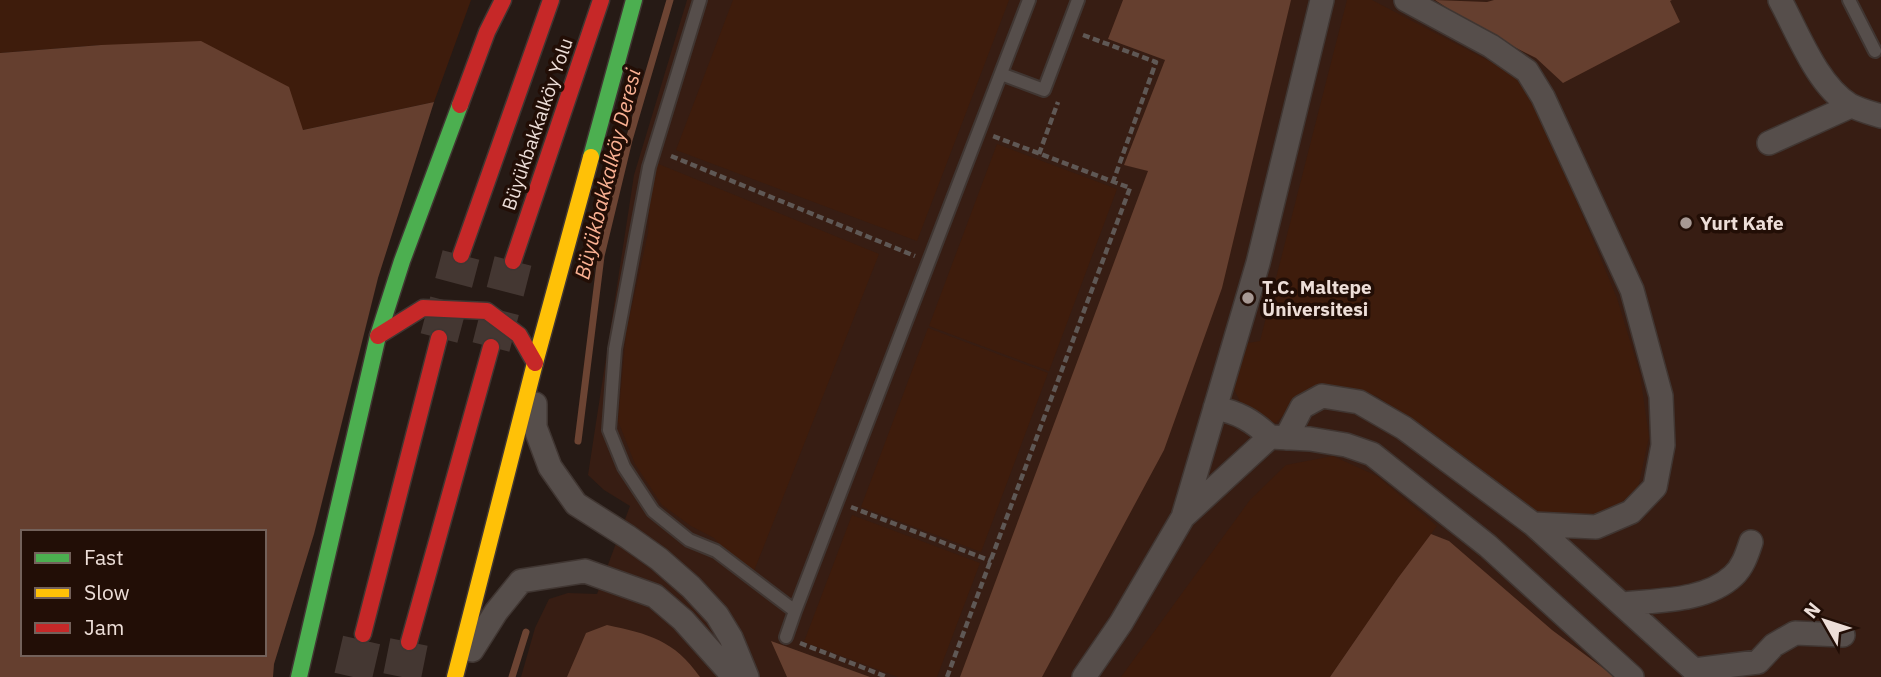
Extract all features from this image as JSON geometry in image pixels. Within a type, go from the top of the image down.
[{"type":"highway","points":[[299,677],[378,336],[402,261],[482,45],[503,0]]},
{"type":"highway","name":"Büyükbakkalköy Yolu","points":[[461,255],[551,0]]},
{"type":"highway","name":"Büyükbakkalköy Yolu","points":[[513,261],[601,0]]},
{"type":"highway","points":[[454,677],[535,363],[634,0]]},
{"type":"highway","points":[[378,336],[422,308],[487,311],[519,335],[535,363]]},
{"type":"highway","points":[[363,634],[439,338]]},
{"type":"highway","points":[[409,642],[491,346]]},
{"type":"highway","points":[[307,641],[318,674]]},
{"type":"street","points":[[1084,677],[1121,623],[1183,517],[1258,263],[1322,0]]},
{"type":"street","points":[[1406,0],[1491,46],[1527,71],[1544,97],[1632,290],[1650,349],[1661,397],[1663,445],[1655,487],[1631,512],[1596,527],[1533,524]]},
{"type":"street","points":[[1780,0],[1821,76],[1833,92],[1851,106],[1881,116]]},
{"type":"street","points":[[1769,143],[1851,106]]},
{"type":"street","points":[[535,363],[535,427],[550,467],[576,504],[659,559],[717,615],[731,638],[747,677]]},
{"type":"street","points":[[1183,517],[1278,437],[1302,407],[1322,396],[1359,402],[1404,428],[1533,524],[1694,670],[1759,662],[1774,645],[1795,633],[1843,635]]},
{"type":"street","points":[[1215,408],[1236,412],[1278,437],[1346,445],[1371,454],[1488,546],[1632,677]]},
{"type":"street","points":[[1622,604],[1683,597],[1715,589],[1734,576],[1744,561],[1751,542]]},
{"type":"street","points":[[454,677],[496,611],[521,581],[585,571],[655,596],[684,620],[734,677]]},
{"type":"lane","points":[[700,0],[649,167],[615,349],[610,430],[624,467],[653,511],[689,540],[716,551],[795,611]]},
{"type":"lane","points":[[786,637],[1029,0]]},
{"type":"lane","points":[[1001,74],[1044,90],[1077,0]]},
{"type":"lane","points":[[1849,0],[1875,51]]},
{"type":"path","points":[[1066,29],[1156,62],[1113,182]]},
{"type":"path","points":[[947,677],[1130,188],[979,131]]},
{"type":"path","points":[[654,149],[929,261]]},
{"type":"path","points":[[837,502],[991,561]]},
{"type":"path","points":[[786,637],[887,677]]},
{"type":"shaded area","points":[[0,0],[471,0],[434,102],[303,130],[101,45],[0,53]]},
{"type":"shaded area","name":"T.C. Maltepe Üniversitesi","points":[[687,0],[1881,0],[1881,677],[521,677],[535,628],[549,599],[568,593],[597,594],[630,506],[604,490],[588,475],[634,175]]},
{"type":"shaded area","points":[[733,0],[1009,0],[917,241],[676,150]]},
{"type":"shaded area","points":[[1123,0],[1291,0],[1222,288],[1164,450],[1042,677],[960,677],[1148,171],[1124,165],[1165,60],[1108,39]]},
{"type":"shaded area","points":[[1347,0],[1372,0],[1514,74],[1538,108],[1617,298],[1640,374],[1649,437],[1638,488],[1608,514],[1569,520],[1525,508],[1377,396],[1342,387],[1304,393],[1276,423],[1259,419],[1242,406],[1234,389],[1240,350],[1248,343],[1260,341]]},
{"type":"shaded area","points":[[1435,0],[1672,0],[1670,1],[1680,22],[1563,83],[1536,58],[1477,28]]},
{"type":"shaded area","points":[[201,41],[289,87],[303,130],[434,102],[378,278],[314,534],[274,664],[273,677],[0,677],[0,53]]},
{"type":"shaded area","points":[[997,144],[1117,189],[1049,371],[929,326]]},
{"type":"shaded area","points":[[656,163],[879,254],[752,576],[714,538],[691,526],[662,505],[635,464],[618,421],[626,333],[648,233],[650,190]]},
{"type":"shaded area","points":[[928,328],[1048,373],[981,552],[861,507]]},
{"type":"shaded area","points":[[1333,456],[1377,476],[1437,526],[1330,677],[1121,677],[1250,500],[1286,465]]},
{"type":"shaded area","points":[[852,515],[980,563],[937,677],[898,677],[804,642]]},
{"type":"shaded area","points":[[1431,534],[1449,541],[1552,630],[1615,677],[1330,677]]},
{"type":"shaded area","points":[[607,625],[660,640],[680,655],[700,677],[567,677],[586,633]]},
{"type":"shaded area","points":[[771,641],[870,677],[787,677]]},
{"type":"waterway","name":"Büyükbakkalköy Deresi","points":[[578,441],[601,256],[629,140],[670,0]]},
{"type":"waterway","name":"Büyükbakkalköy Deresi","points":[[512,677],[526,632]]},
{"type":"tunnel","points":[[439,338],[461,255]]},
{"type":"tunnel","points":[[491,347],[513,261]]},
{"type":"tunnel","points":[[353,677],[363,634]]},
{"type":"tunnel","points":[[402,677],[409,642]]},
{"type":"traffic: fast","points":[[591,157],[634,0]]},
{"type":"traffic: fast","points":[[299,677],[378,336],[402,261],[460,105]]},
{"type":"traffic: slow","points":[[455,677],[591,157]]},
{"type":"traffic: jam","points":[[460,105],[487,32],[503,0]]},
{"type":"traffic: jam","points":[[461,255],[551,0]]},
{"type":"traffic: jam","points":[[513,261],[601,0]]},
{"type":"traffic: jam","points":[[378,336],[423,308],[487,311],[519,335],[535,363]]},
{"type":"traffic: jam","points":[[363,634],[439,338]]},
{"type":"traffic: jam","points":[[409,642],[491,347]]},
{"type":"place","name":"Yurt Kafe","points":[[1686,223]]},
{"type":"place","name":"T.C. Maltepe Üniversitesi","points":[[1248,298]]}]
